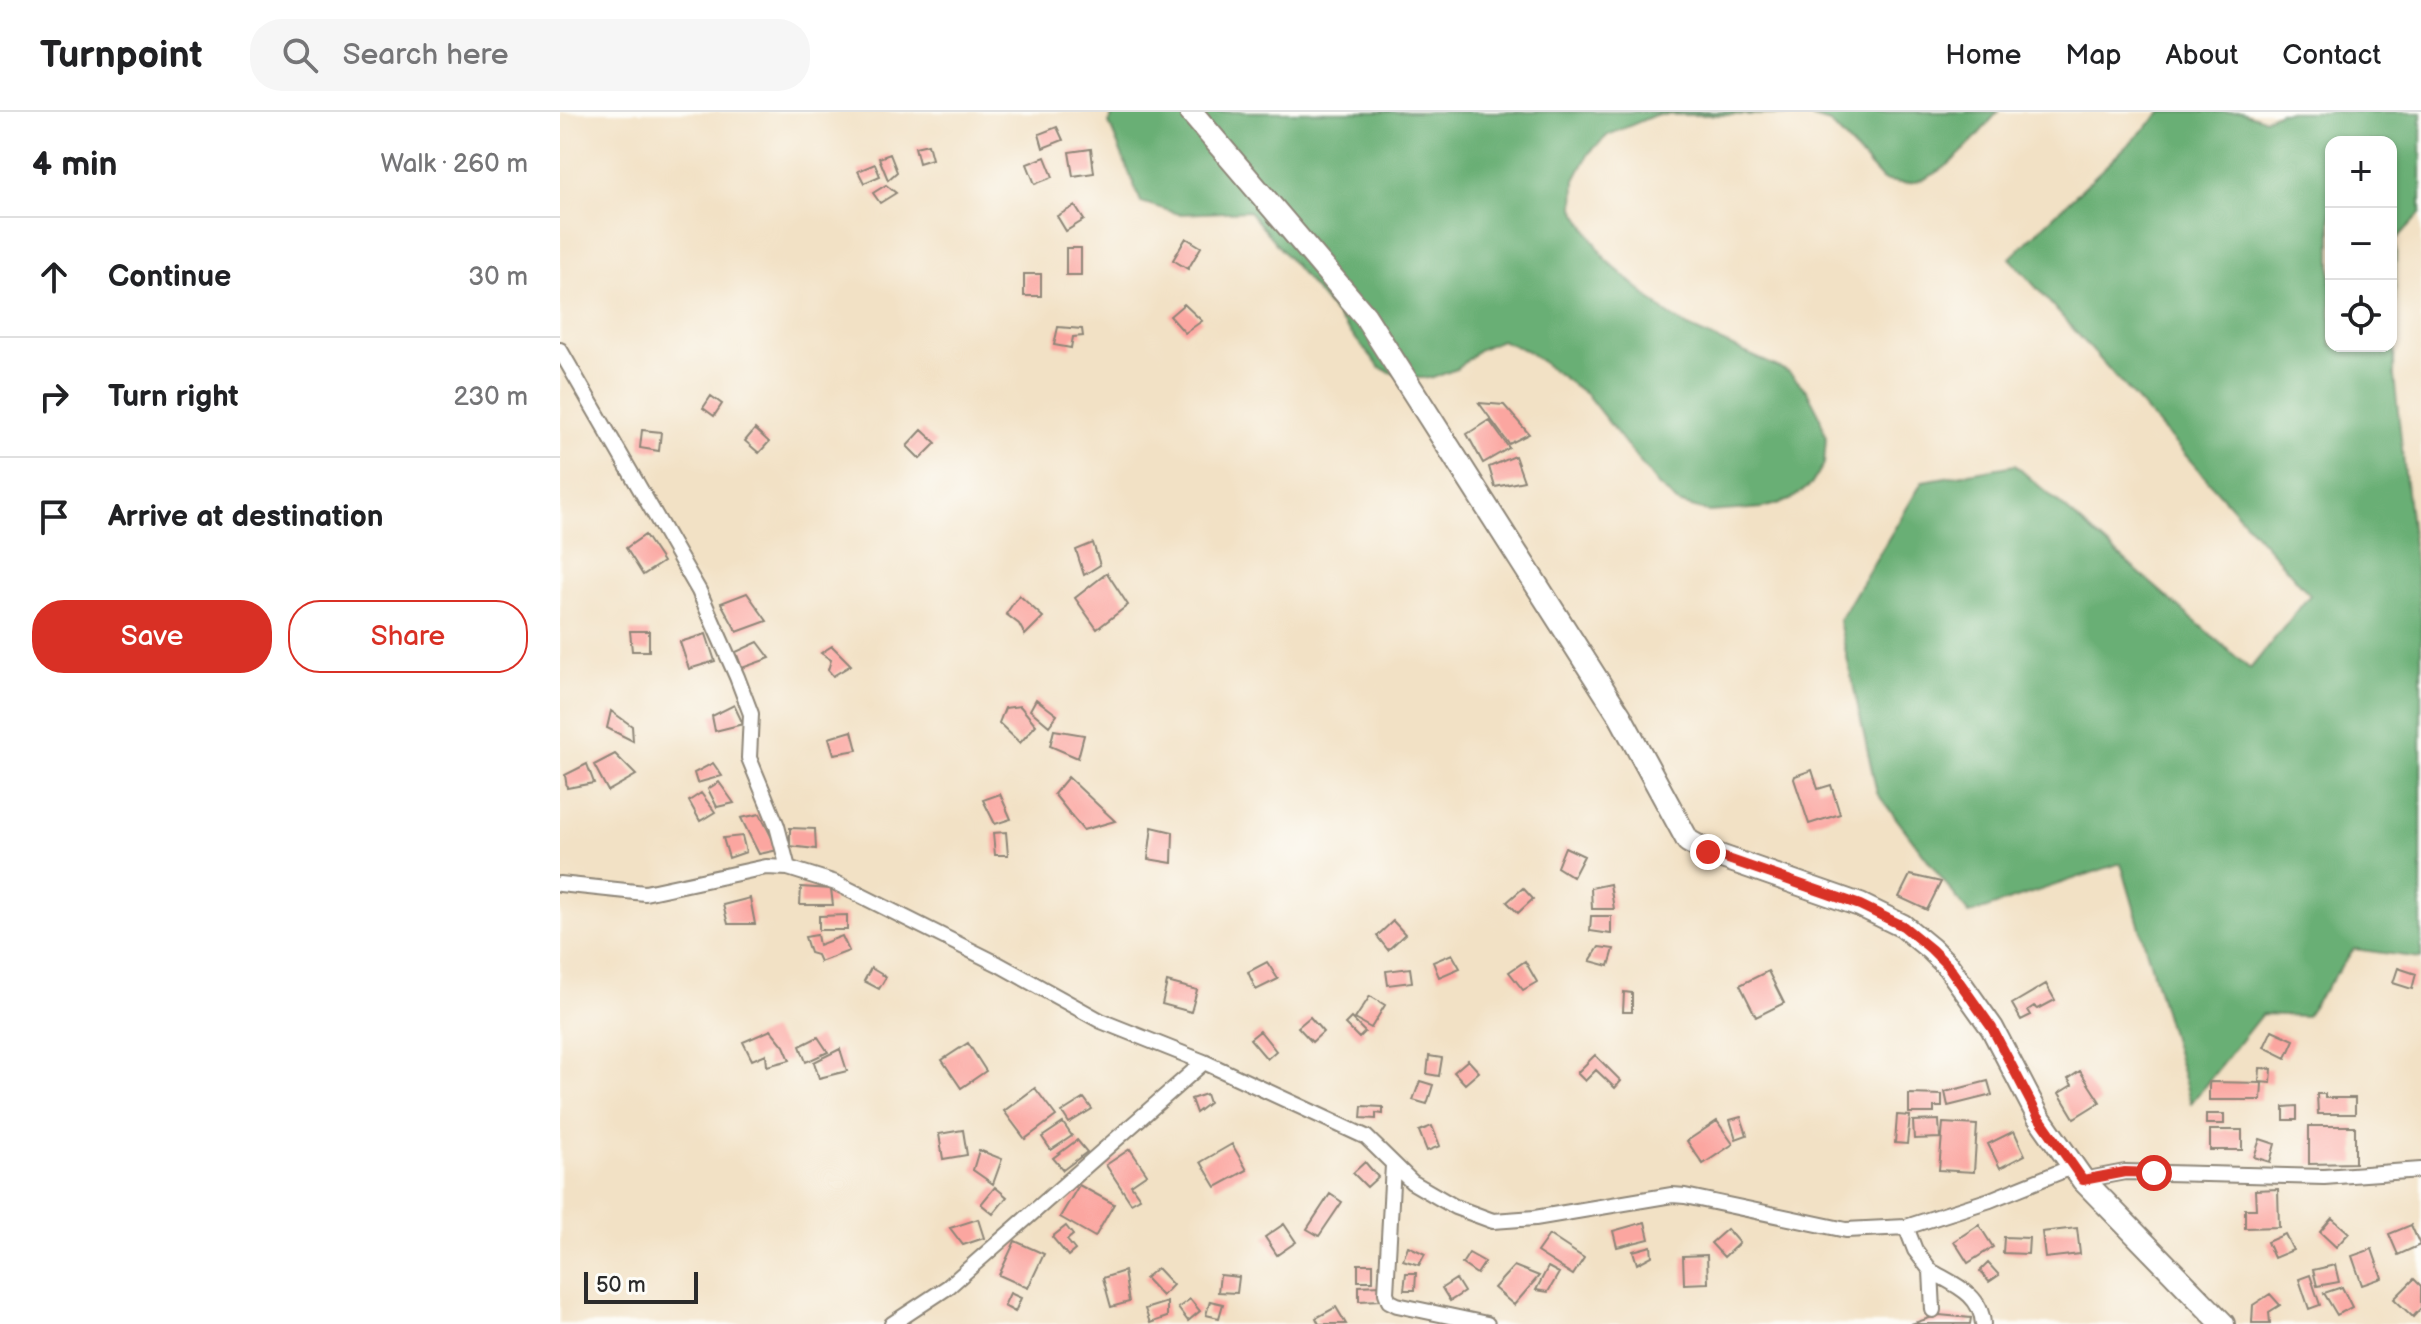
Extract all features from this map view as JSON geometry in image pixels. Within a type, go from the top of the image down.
[{"type":"main road","points":[[1191,112],[1365,316],[1620,716],[1688,841],[1708,852],[1860,905],[1903,926],[1931,949],[1948,966],[1992,1028],[2038,1116],[2078,1173],[2223,1324]]},
{"type":"street","points":[[560,350],[699,591],[737,677],[751,714],[749,758],[777,826],[788,868]]},
{"type":"street","points":[[560,884],[645,893],[766,867],[788,868],[836,883],[998,964],[1101,1021],[1204,1062],[1366,1137],[1412,1182],[1455,1207],[1493,1221],[1535,1218],[1672,1195],[1846,1230],[1906,1227],[2078,1173],[2324,1177],[2421,1170]]},
{"type":"street","points":[[892,1324],[948,1287],[1204,1062]]},
{"type":"street","points":[[1393,1165],[1386,1293],[1389,1301],[1487,1324]]},
{"type":"street","points":[[1906,1227],[1915,1250],[1931,1271],[1975,1298],[1982,1311],[1983,1324]]},
{"type":"street","points":[[1931,1271],[1933,1310]]},
{"type":"green space","points":[[1114,112],[1998,112],[1947,166],[1922,180],[1908,183],[1883,180],[1830,123],[1803,115],[1655,115],[1608,135],[1589,153],[1575,180],[1574,208],[1606,260],[1666,313],[1688,327],[1789,372],[1807,391],[1819,414],[1826,438],[1824,464],[1811,485],[1790,500],[1763,508],[1709,512],[1678,503],[1658,485],[1587,395],[1527,351],[1501,340],[1478,350],[1459,368],[1433,378],[1405,378],[1380,368],[1249,211],[1179,214],[1141,202],[1109,123]]},
{"type":"green space","points":[[2162,112],[2241,112],[2264,119],[2280,112],[2421,112],[2421,213],[2397,239],[2397,136],[2325,136],[2325,352],[2394,352],[2394,376],[2421,616],[2421,958],[2354,949],[2306,1016],[2262,1014],[2191,1103],[2121,863],[1969,914],[1877,793],[1839,621],[1923,481],[2015,465],[2250,669],[2310,595],[2010,258]]},
{"type":"building","points":[[1057,127],[1063,140],[1043,148],[1039,134]]},
{"type":"building","points":[[928,144],[932,159],[919,163],[915,147]]},
{"type":"building","points":[[1091,149],[1094,173],[1073,176],[1069,152]]},
{"type":"building","points":[[890,154],[897,172],[888,180],[879,158]]},
{"type":"building","points":[[1045,157],[1053,177],[1035,184],[1027,164]]},
{"type":"building","points":[[875,164],[880,176],[864,183],[858,171]]},
{"type":"building","points":[[886,185],[896,193],[880,203],[873,193]]},
{"type":"building","points":[[1075,206],[1084,220],[1066,231],[1057,216]]},
{"type":"building","points":[[1186,238],[1201,247],[1188,269],[1173,260]]},
{"type":"building","points":[[1066,248],[1081,248],[1081,275],[1066,275]]},
{"type":"building","points":[[1024,274],[1041,274],[1041,296],[1024,296]]},
{"type":"building","points":[[1184,304],[1202,321],[1185,333],[1170,316]]},
{"type":"building","points":[[1058,327],[1082,329],[1083,336],[1073,337],[1071,348],[1054,345]]},
{"type":"building","points":[[711,396],[722,404],[714,416],[703,408]]},
{"type":"building","points":[[1479,403],[1504,405],[1529,434],[1509,444]]},
{"type":"building","points":[[1489,420],[1509,448],[1483,463],[1467,434]]},
{"type":"building","points":[[755,429],[769,442],[759,453],[745,441]]},
{"type":"building","points":[[642,430],[661,432],[659,451],[640,448]]},
{"type":"building","points":[[922,430],[936,443],[920,459],[907,446]]},
{"type":"building","points":[[1515,456],[1524,481],[1495,487],[1489,467]]},
{"type":"building","points":[[645,535],[663,562],[643,575],[626,548]]},
{"type":"building","points":[[1093,543],[1100,565],[1084,575],[1076,550]]},
{"type":"building","points":[[1107,573],[1128,605],[1097,629],[1075,598]]},
{"type":"building","points":[[747,593],[767,621],[737,632],[721,603]]},
{"type":"building","points":[[1019,595],[1043,617],[1025,635],[1019,624],[1006,614]]},
{"type":"building","points":[[630,631],[649,631],[649,651],[632,651]]},
{"type":"building","points":[[706,634],[715,661],[689,669],[680,642]]},
{"type":"building","points":[[758,642],[770,658],[742,668],[736,652]]},
{"type":"building","points":[[832,646],[851,665],[833,676],[828,670],[831,660],[821,653]]},
{"type":"building","points":[[1036,699],[1057,715],[1049,726],[1030,710]]},
{"type":"building","points":[[734,705],[743,724],[715,731],[712,716]]},
{"type":"building","points":[[1020,706],[1036,725],[1020,743],[999,723],[1005,708]]},
{"type":"building","points":[[611,711],[632,726],[633,741],[607,728]]},
{"type":"building","points":[[1054,730],[1084,735],[1078,758],[1050,746]]},
{"type":"building","points":[[852,731],[857,750],[834,754],[829,738]]},
{"type":"building","points":[[615,754],[636,775],[608,791],[594,765]]},
{"type":"building","points":[[713,763],[722,776],[697,783],[694,773]]},
{"type":"building","points":[[587,764],[594,783],[567,788],[565,775]]},
{"type":"building","points":[[1812,770],[1818,789],[1831,785],[1840,814],[1809,824],[1794,779]]},
{"type":"building","points":[[1068,777],[1115,821],[1083,830],[1054,794]]},
{"type":"building","points":[[719,782],[734,803],[717,807],[708,789]]},
{"type":"building","points":[[701,793],[715,812],[700,821],[689,801]]},
{"type":"building","points":[[1000,794],[1011,819],[995,824],[983,800]]},
{"type":"building","points":[[760,814],[778,850],[759,854],[741,818]]},
{"type":"building","points":[[1152,827],[1173,832],[1172,863],[1148,859]]},
{"type":"building","points":[[790,828],[815,829],[816,849],[790,846]]},
{"type":"building","points":[[1006,832],[1008,855],[995,855],[993,833]]},
{"type":"building","points":[[742,836],[746,852],[729,858],[723,838]]},
{"type":"building","points":[[1565,847],[1584,856],[1573,877],[1557,867]]},
{"type":"building","points":[[1910,875],[1941,882],[1927,910],[1899,897]]},
{"type":"building","points":[[1610,884],[1614,909],[1592,909],[1591,888]]},
{"type":"building","points":[[801,887],[831,889],[833,905],[800,905]]},
{"type":"building","points":[[1523,888],[1533,899],[1518,913],[1507,902]]},
{"type":"building","points":[[750,898],[755,924],[728,924],[723,905]]},
{"type":"building","points":[[847,915],[847,930],[819,930],[819,916]]},
{"type":"building","points":[[1591,916],[1611,916],[1611,934],[1590,931]]},
{"type":"building","points":[[1393,921],[1405,934],[1388,950],[1377,936]]},
{"type":"building","points":[[817,935],[819,945],[842,936],[849,951],[820,962],[817,955],[810,953],[805,937]]},
{"type":"building","points":[[1599,947],[1614,949],[1609,966],[1590,961]]},
{"type":"building","points":[[1452,954],[1460,968],[1439,977],[1433,962]]},
{"type":"building","points":[[1525,961],[1537,982],[1523,990],[1509,972]]},
{"type":"building","points":[[1267,962],[1278,979],[1256,990],[1248,972]]},
{"type":"building","points":[[871,968],[886,977],[879,989],[864,981]]},
{"type":"building","points":[[1410,968],[1412,982],[1388,985],[1386,971]]},
{"type":"building","points":[[2398,968],[2416,974],[2412,989],[2393,983]]},
{"type":"building","points":[[1768,971],[1784,1003],[1756,1017],[1740,985]]},
{"type":"building","points":[[1167,982],[1197,990],[1191,1012],[1162,1004]]},
{"type":"building","points":[[2046,984],[2055,1000],[2038,1009],[2034,1006],[2028,1010],[2031,1015],[2021,1020],[2012,1004]]},
{"type":"building","points":[[1624,992],[1632,993],[1632,1012],[1623,1012]]},
{"type":"building","points":[[1370,996],[1385,1005],[1371,1028],[1355,1019]]},
{"type":"building","points":[[1310,1017],[1323,1032],[1312,1042],[1298,1027]]},
{"type":"building","points":[[1351,1018],[1365,1032],[1359,1038],[1345,1024]]},
{"type":"building","points":[[771,1030],[784,1046],[790,1060],[767,1066],[766,1054],[752,1060],[743,1042]]},
{"type":"building","points":[[2272,1030],[2294,1040],[2286,1058],[2264,1047]]},
{"type":"building","points":[[1260,1031],[1276,1051],[1267,1059],[1250,1039]]},
{"type":"building","points":[[818,1037],[828,1052],[806,1062],[800,1046]]},
{"type":"building","points":[[968,1043],[986,1071],[961,1088],[942,1060]]},
{"type":"building","points":[[840,1049],[847,1071],[819,1078],[814,1062]]},
{"type":"building","points":[[1595,1055],[1621,1081],[1615,1088],[1596,1070],[1585,1081],[1577,1073]]},
{"type":"building","points":[[1429,1056],[1442,1058],[1439,1076],[1427,1074]]},
{"type":"building","points":[[1468,1060],[1479,1072],[1465,1084],[1454,1072]]},
{"type":"building","points":[[2260,1068],[2272,1069],[2271,1083],[2259,1082]]},
{"type":"building","points":[[2080,1071],[2100,1102],[2074,1118],[2059,1093],[2072,1085],[2068,1079]]},
{"type":"building","points":[[1420,1081],[1433,1085],[1427,1104],[1413,1100]]},
{"type":"building","points":[[1988,1081],[1992,1095],[1948,1106],[1945,1092]]},
{"type":"building","points":[[2209,1082],[2262,1083],[2261,1100],[2209,1100]]},
{"type":"building","points":[[1035,1088],[1056,1116],[1025,1139],[1004,1111]]},
{"type":"building","points":[[1206,1094],[1209,1103],[1196,1113],[1191,1099]]},
{"type":"building","points":[[1909,1094],[1942,1095],[1942,1107],[1934,1107],[1934,1113],[1909,1113]]},
{"type":"building","points":[[2317,1094],[2325,1094],[2325,1098],[2355,1098],[2355,1114],[2318,1114]]},
{"type":"building","points":[[1084,1098],[1092,1109],[1069,1123],[1062,1112]]},
{"type":"building","points":[[1362,1106],[1383,1107],[1383,1114],[1376,1113],[1376,1119],[1361,1118]]},
{"type":"building","points":[[2297,1106],[2297,1120],[2284,1120],[2284,1107]]},
{"type":"building","points":[[2206,1114],[2224,1114],[2224,1124],[2206,1124]]},
{"type":"building","points":[[1897,1115],[1910,1116],[1907,1144],[1895,1143]]},
{"type":"building","points":[[1741,1117],[1747,1135],[1736,1139],[1730,1120]]},
{"type":"building","points":[[1939,1120],[1940,1138],[1914,1139],[1913,1121]]},
{"type":"building","points":[[1717,1121],[1733,1144],[1703,1164],[1687,1141]]},
{"type":"building","points":[[1063,1123],[1072,1136],[1051,1150],[1042,1137]]},
{"type":"building","points":[[1943,1123],[1977,1125],[1974,1172],[1939,1170]]},
{"type":"building","points":[[1432,1126],[1440,1146],[1427,1151],[1419,1131]]},
{"type":"building","points":[[2309,1126],[2355,1126],[2355,1163],[2309,1164]]},
{"type":"building","points":[[963,1130],[967,1155],[943,1159],[939,1134]]},
{"type":"building","points":[[2210,1130],[2242,1130],[2242,1150],[2210,1150]]},
{"type":"building","points":[[2014,1131],[2025,1155],[2000,1168],[1988,1144]]},
{"type":"building","points":[[2260,1139],[2275,1144],[2270,1162],[2254,1157]]},
{"type":"building","points":[[1077,1140],[1087,1152],[1063,1170],[1053,1158]]},
{"type":"building","points":[[1232,1144],[1247,1170],[1216,1187],[1201,1162]]},
{"type":"building","points":[[1130,1149],[1147,1174],[1131,1185],[1140,1198],[1131,1203],[1106,1165]]},
{"type":"building","points":[[979,1150],[1002,1159],[993,1184],[973,1170]]},
{"type":"building","points":[[1365,1162],[1378,1177],[1367,1187],[1353,1173]]},
{"type":"building","points":[[1079,1185],[1114,1204],[1095,1237],[1060,1217]]},
{"type":"building","points":[[995,1187],[1007,1197],[993,1214],[981,1204]]},
{"type":"building","points":[[2278,1189],[2279,1227],[2245,1228],[2245,1209],[2256,1209],[2255,1190]]},
{"type":"building","points":[[1330,1194],[1342,1202],[1319,1236],[1307,1229]]},
{"type":"building","points":[[2332,1218],[2349,1233],[2336,1247],[2320,1232]]},
{"type":"building","points":[[978,1219],[984,1238],[963,1245],[950,1228]]},
{"type":"building","points":[[1645,1222],[1649,1239],[1617,1247],[1613,1231]]},
{"type":"building","points":[[1284,1224],[1296,1242],[1277,1255],[1265,1237]]},
{"type":"building","points":[[1979,1225],[1993,1247],[1968,1263],[1954,1241]]},
{"type":"building","points":[[2411,1225],[2420,1245],[2398,1255],[2389,1234]]},
{"type":"building","points":[[1066,1226],[1073,1235],[1067,1240],[1075,1250],[1068,1256],[1052,1237]]},
{"type":"building","points":[[2077,1228],[2080,1254],[2045,1258],[2042,1232]]},
{"type":"building","points":[[1727,1229],[1739,1243],[1724,1257],[1711,1243]]},
{"type":"building","points":[[2285,1234],[2293,1250],[2274,1258],[2267,1242]]},
{"type":"building","points":[[1549,1235],[1584,1258],[1573,1275],[1537,1252]]},
{"type":"building","points":[[2004,1237],[2029,1238],[2028,1254],[2003,1253]]},
{"type":"building","points":[[1015,1241],[1044,1254],[1028,1288],[999,1275]]},
{"type":"building","points":[[1408,1246],[1425,1254],[1419,1265],[1403,1260]]},
{"type":"building","points":[[1651,1246],[1652,1256],[1637,1264],[1633,1251]]},
{"type":"building","points":[[2372,1249],[2382,1278],[2362,1285],[2352,1256]]},
{"type":"building","points":[[1469,1253],[1485,1262],[1477,1274],[1462,1264]]},
{"type":"building","points":[[1707,1255],[1708,1283],[1684,1284],[1683,1256]]},
{"type":"building","points":[[1988,1263],[1999,1275],[1989,1282],[1980,1271]]},
{"type":"building","points":[[1358,1264],[1373,1264],[1373,1281],[1358,1281]]},
{"type":"building","points":[[2335,1265],[2339,1282],[2317,1286],[2313,1270]]},
{"type":"building","points":[[1514,1266],[1539,1276],[1514,1305],[1494,1288]]},
{"type":"building","points":[[1548,1267],[1559,1273],[1548,1292],[1536,1290]]},
{"type":"building","points":[[1157,1268],[1173,1285],[1162,1296],[1145,1278]]},
{"type":"building","points":[[1124,1271],[1129,1302],[1111,1307],[1103,1278]]},
{"type":"building","points":[[1406,1273],[1416,1273],[1415,1290],[1404,1290]]},
{"type":"building","points":[[1220,1275],[1239,1277],[1237,1293],[1218,1292]]},
{"type":"building","points":[[2310,1275],[2320,1305],[2309,1309],[2299,1279]]},
{"type":"building","points":[[1456,1279],[1464,1292],[1450,1301],[1442,1288]]},
{"type":"building","points":[[2414,1279],[2421,1286],[2421,1308],[2413,1317],[2394,1299]]},
{"type":"building","points":[[1381,1285],[1381,1300],[1359,1301],[1359,1286]]},
{"type":"building","points":[[2342,1287],[2352,1307],[2337,1315],[2324,1293]]},
{"type":"building","points":[[1010,1293],[1021,1298],[1015,1312],[1004,1306]]},
{"type":"building","points":[[2270,1294],[2280,1305],[2269,1312],[2270,1323],[2252,1323],[2253,1305]]},
{"type":"building","points":[[1190,1299],[1200,1311],[1188,1321],[1178,1308]]},
{"type":"building","points":[[1210,1301],[1223,1304],[1219,1318],[1206,1315]]},
{"type":"building","points":[[1167,1302],[1167,1317],[1150,1323],[1145,1309]]},
{"type":"building","points":[[1336,1307],[1346,1324],[1319,1324],[1316,1318]]},
{"type":"building","points":[[1939,1315],[1971,1318],[1970,1324],[1911,1324]]},
{"type":"route","points":[[1708,852],[1860,905],[1903,926],[1948,966],[1992,1028],[2038,1116],[2083,1180],[2125,1172],[2154,1173]]}]
